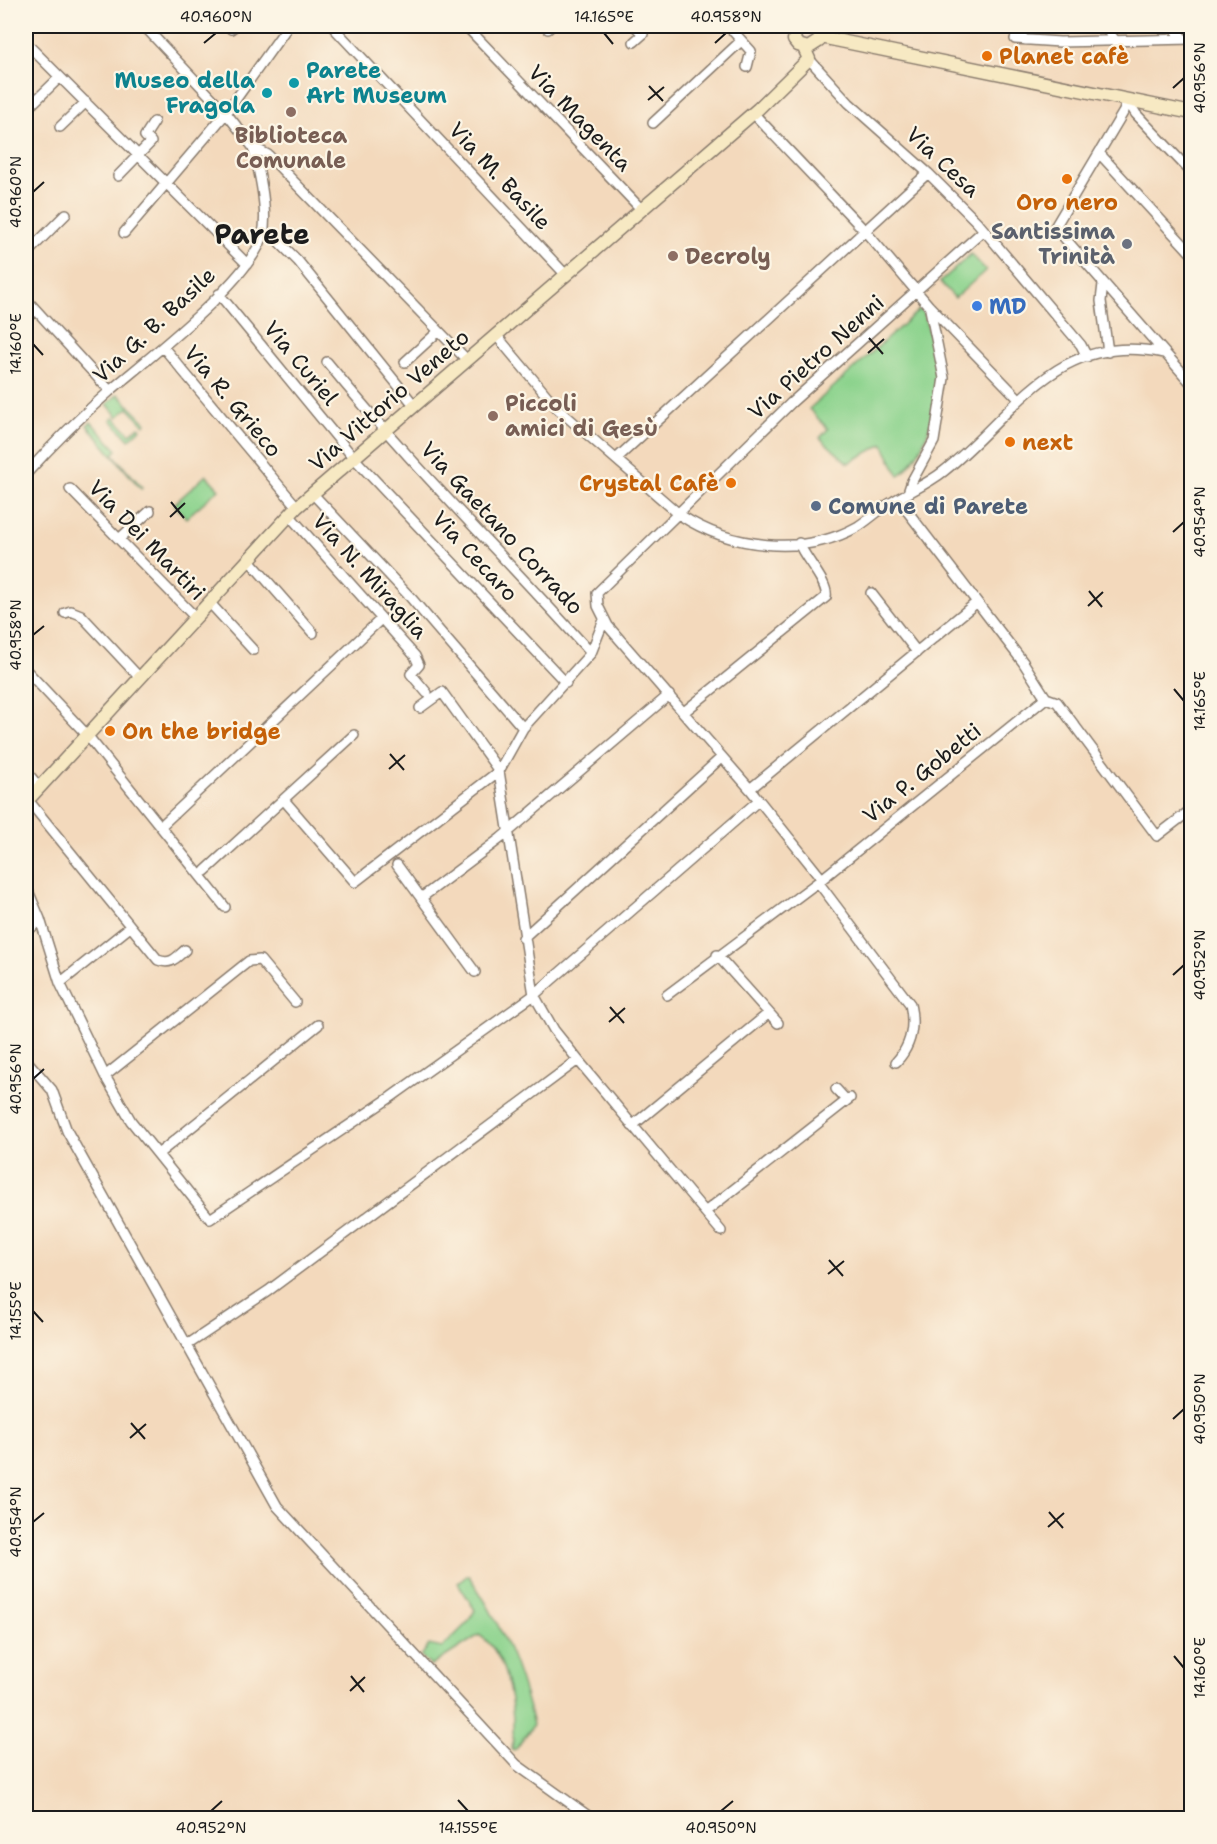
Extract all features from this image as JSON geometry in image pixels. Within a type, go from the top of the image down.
[{"type":"street","points":[[147,26],[254,147],[275,163],[467,360]]},
{"type":"street","points":[[124,233],[226,113],[288,26]]},
{"type":"street","name":"Via M. Basile","points":[[332,26],[566,275]]},
{"type":"street","name":"Via Magenta","points":[[466,26],[642,210]]},
{"type":"street","points":[[634,42],[643,34],[635,26]]},
{"type":"street","points":[[735,26],[731,29],[751,51],[747,67]]},
{"type":"street","points":[[793,26],[794,40],[806,54]]},
{"type":"street","points":[[1013,26],[1020,39],[1060,42],[1187,39]]},
{"type":"street","points":[[1104,26],[1114,39]]},
{"type":"street","points":[[1173,26],[1187,39]]},
{"type":"street","points":[[820,31],[1191,113]]},
{"type":"street","name":"Via Vittorio Veneto","points":[[27,801],[293,511],[412,403],[467,360],[753,113],[816,45],[820,31]]},
{"type":"street","points":[[653,123],[741,41]]},
{"type":"street","points":[[26,43],[247,264]]},
{"type":"street","name":"Via Cesa","points":[[806,54],[849,103],[928,173],[977,222],[1082,345],[1087,357]]},
{"type":"street","points":[[26,110],[60,77]]},
{"type":"street","points":[[1127,100],[1124,111],[1055,227],[1191,384]]},
{"type":"street","points":[[1127,100],[1136,114],[1191,172]]},
{"type":"street","points":[[60,127],[86,102]]},
{"type":"street","points":[[753,113],[865,231],[929,306],[1019,399]]},
{"type":"street","points":[[118,176],[140,156],[151,142],[145,136],[154,122]]},
{"type":"street","name":"Via G. B. Basile","points":[[26,474],[110,391],[163,347],[219,294],[247,264],[263,232],[262,196],[254,147]]},
{"type":"street","points":[[1100,153],[1191,254]]},
{"type":"street","points":[[616,459],[928,173]]},
{"type":"street","points":[[26,254],[66,214]]},
{"type":"street","name":"Via Pietro Nenni","points":[[604,620],[598,606],[597,593],[791,404],[983,231]]},
{"type":"street","points":[[263,232],[278,241],[298,261],[412,403]]},
{"type":"street","points":[[1103,284],[1101,301],[1108,352]]},
{"type":"street","name":"Via Curiel","points":[[219,294],[353,457]]},
{"type":"street","points":[[26,299],[110,391]]},
{"type":"street","points":[[908,493],[934,441],[944,378],[929,306]]},
{"type":"street","points":[[26,319],[35,310]]},
{"type":"street","points":[[405,362],[439,331]]},
{"type":"street","points":[[496,335],[557,408],[680,514],[697,526],[739,540],[770,546],[819,540],[855,528],[897,499],[945,471],[1019,399],[1048,375],[1099,352],[1125,350],[1164,353]]},
{"type":"street","name":"Via R. Grieco","points":[[163,347],[293,511]]},
{"type":"street","name":"Via Gaetano Corrado","points":[[327,362],[383,431],[502,555],[591,653]]},
{"type":"street","name":"Via Cecaro","points":[[353,457],[566,683]]},
{"type":"street","name":"Via Dei Martiri","points":[[70,489],[195,617]]},
{"type":"street","points":[[312,493],[411,598],[523,728]]},
{"type":"street","points":[[897,499],[1023,662],[1046,698],[1057,702],[1157,836],[1191,809]]},
{"type":"street","points":[[119,539],[150,511]]},
{"type":"street","name":"Via N. Miraglia","points":[[293,511],[381,620],[415,656],[419,666],[411,674],[427,693]]},
{"type":"street","points":[[684,712],[826,597],[825,585],[806,559],[799,543]]},
{"type":"street","points":[[249,560],[313,633]]},
{"type":"street","points":[[871,593],[917,652]]},
{"type":"street","points":[[209,602],[252,650]]},
{"type":"street","points":[[750,789],[976,603]]},
{"type":"street","points":[[65,613],[71,611],[81,615],[140,678]]},
{"type":"street","points":[[161,826],[381,620]]},
{"type":"street","points":[[284,800],[355,882],[499,771],[523,728],[591,653],[604,620],[750,789],[820,880],[910,1004],[913,1023],[910,1040],[896,1062]]},
{"type":"street","points":[[26,670],[87,735],[225,907]]},
{"type":"street","points":[[420,708],[442,692],[499,771],[523,938],[534,995],[554,1030],[722,1231]]},
{"type":"street","points":[[421,898],[507,833],[669,696]]},
{"type":"street","name":"Via P. Gobetti","points":[[667,995],[717,955],[820,880],[1046,698]]},
{"type":"street","points":[[206,871],[354,735]]},
{"type":"street","points":[[523,938],[722,757]]},
{"type":"street","points":[[26,771],[39,788]]},
{"type":"street","points":[[27,801],[158,960],[166,963],[172,961],[185,950]]},
{"type":"street","points":[[26,886],[40,919],[60,983],[105,1076],[131,1120],[210,1219],[391,1097],[534,995],[758,801]]},
{"type":"street","points":[[397,865],[475,972]]},
{"type":"street","points":[[26,933],[40,919]]},
{"type":"street","points":[[60,983],[130,927]]},
{"type":"street","points":[[717,955],[778,1023]]},
{"type":"street","points":[[105,1076],[249,961],[261,960],[295,1002]]},
{"type":"street","points":[[632,1126],[769,1013]]},
{"type":"street","points":[[158,1154],[318,1025]]},
{"type":"street","points":[[187,1345],[268,1291],[578,1060]]},
{"type":"street","points":[[27,1065],[52,1090],[67,1131],[277,1506],[517,1765],[591,1818]]},
{"type":"street","points":[[705,1212],[848,1099],[836,1089]]},
{"type":"green space","points":[[971,254],[986,270],[955,298],[940,282]]},
{"type":"green space","points":[[921,308],[933,351],[935,373],[932,418],[925,439],[914,459],[899,476],[883,444],[848,463],[820,438],[828,429],[809,409]]},
{"type":"green space","points":[[118,394],[146,423],[144,425],[128,408],[118,417],[107,404]]},
{"type":"green space","points":[[114,417],[130,434],[139,427],[141,429],[129,440],[111,420]]},
{"type":"green space","points":[[91,422],[117,450],[113,454],[142,487],[141,489],[87,425]]},
{"type":"green space","points":[[206,475],[219,489],[186,518],[174,504]]},
{"type":"green space","points":[[468,1575],[490,1610],[508,1647],[528,1705],[533,1725],[516,1749],[512,1750],[513,1721],[509,1687],[498,1656],[489,1644],[479,1635],[431,1666],[421,1656],[429,1645],[442,1648],[468,1622],[475,1610],[458,1583]]},
{"type":"place","name":"Planet cafè","points":[[987,56]]},
{"type":"place","name":"Parete Art Museum","points":[[294,83]]},
{"type":"place","name":"Museo della Fragola","points":[[267,93]]},
{"type":"place","name":"Biblioteca Comunale","points":[[291,112]]},
{"type":"place","name":"Oro nero","points":[[1067,179]]},
{"type":"place","name":"Santissima Trinità","points":[[1127,244]]},
{"type":"place","name":"Decroly","points":[[673,256]]},
{"type":"place","name":"MD","points":[[977,306]]},
{"type":"place","name":"Piccoli amici di Gesù","points":[[493,416]]},
{"type":"place","name":"next","points":[[1010,442]]},
{"type":"place","name":"Crystal Cafè","points":[[731,483]]},
{"type":"place","name":"Comune di Parete","points":[[816,506]]},
{"type":"place","name":"On the bridge","points":[[110,731]]},
{"type":"district","name":"Parete","points":[[262,234]]}]
